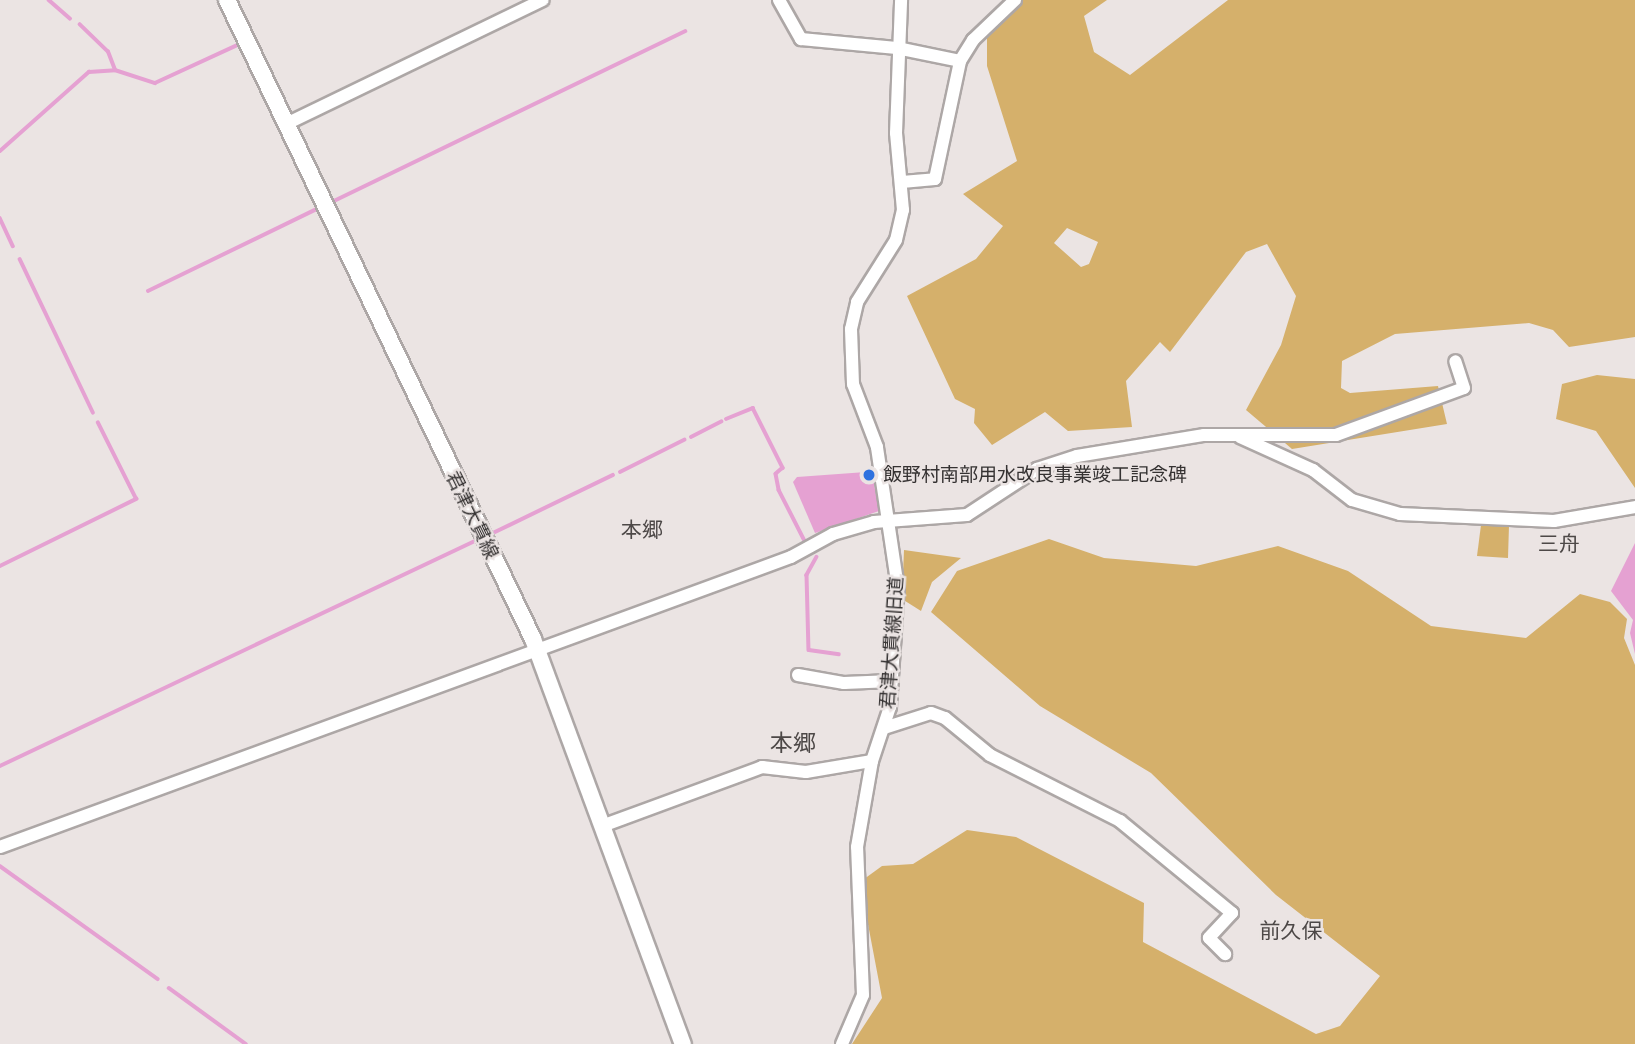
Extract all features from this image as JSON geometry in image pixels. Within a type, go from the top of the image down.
[{"type":"main road","name":"君津大貫線","points":[[227,0],[538,651],[683,1044]]},
{"type":"street","points":[[286,124],[544,0]]},
{"type":"street","points":[[779,0],[801,39],[897,48],[960,61]]},
{"type":"street","name":"君津大貫線旧道","points":[[842,1044],[863,995],[857,847],[872,761],[884,728],[892,681],[898,588],[890,520],[877,447],[853,384],[851,328],[857,302],[897,240],[902,182],[897,48],[901,0]]},
{"type":"street","points":[[902,182],[934,179],[960,61],[973,40],[1015,0]]},
{"type":"street","points":[[0,847],[791,556],[833,534],[890,520],[967,515],[1037,468],[1077,456],[1194,437],[1336,435],[1464,388],[1455,361]]},
{"type":"street","points":[[1240,437],[1314,470],[1352,500],[1400,514],[1553,521],[1635,507]]},
{"type":"street","points":[[798,675],[844,683],[892,681]]},
{"type":"street","points":[[884,728],[931,713],[945,718],[990,755],[1120,821],[1232,913],[1209,938],[1225,954]]},
{"type":"street","points":[[602,826],[762,767],[806,772],[872,761]]},
{"type":"shaded area","points":[[1015,0],[1107,0],[1084,16],[1094,52],[1130,75],[1228,0],[1635,0],[1635,337],[1569,347],[1553,330],[1529,323],[1395,334],[1342,361],[1341,388],[1350,393],[1438,386],[1447,424],[1292,449],[1246,410],[1281,345],[1296,296],[1267,244],[1246,252],[1170,352],[1160,342],[1126,381],[1132,427],[1068,431],[1045,412],[992,445],[974,423],[975,409],[955,399],[907,296],[976,259],[1003,226],[963,194],[1017,161],[987,66],[987,37]],"holes":[[[1067,228],[1098,242],[1089,264],[1081,267],[1054,243]]]},
{"type":"shaded area","points":[[1597,375],[1635,379],[1635,488],[1596,431],[1556,419],[1562,384]]},
{"type":"shaded area","points":[[866,472],[873,479],[879,511],[815,533],[793,482],[797,477]]},
{"type":"shaded area","points":[[1481,525],[1509,525],[1508,558],[1477,556]]},
{"type":"shaded area","points":[[1049,539],[1104,558],[1196,566],[1278,546],[1348,571],[1431,626],[1526,638],[1580,594],[1610,602],[1627,619],[1624,638],[1635,665],[1635,1044],[852,1044],[882,998],[860,882],[882,866],[913,864],[967,830],[1016,837],[1144,903],[1143,942],[1316,1034],[1340,1026],[1380,976],[1276,895],[1151,773],[1040,706],[931,612],[957,571]]},
{"type":"shaded area","points":[[1635,543],[1635,654],[1630,633],[1633,620],[1611,591]]},
{"type":"shaded area","points":[[904,550],[961,558],[932,582],[921,611],[902,599]]},
{"type":"waterway","points":[[49,0],[70,18]]},
{"type":"waterway","points":[[0,151],[89,72],[115,70],[108,52],[80,25]]},
{"type":"waterway","points":[[334,201],[685,31]]},
{"type":"waterway","points":[[115,70],[155,83],[242,43]]},
{"type":"waterway","points":[[148,291],[317,209]]},
{"type":"waterway","points":[[0,218],[13,246]]},
{"type":"waterway","points":[[20,259],[93,412]]},
{"type":"waterway","points":[[726,419],[753,408],[783,468],[776,474],[779,490],[805,541]]},
{"type":"waterway","points":[[691,437],[721,422]]},
{"type":"waterway","points":[[0,566],[136,499],[98,423]]},
{"type":"waterway","points":[[620,472],[684,440]]},
{"type":"waterway","points":[[493,533],[613,475]]},
{"type":"waterway","points":[[0,766],[477,540]]},
{"type":"waterway","points":[[817,557],[807,575],[809,650],[839,654]]},
{"type":"waterway","points":[[0,866],[158,979]]},
{"type":"waterway","points":[[169,988],[246,1044]]},
{"type":"place","name":"飯野村南部用水改良事業竣工記念碑","points":[[869,475]]},
{"type":"district","name":"本郷","points":[[642,530]]},
{"type":"district","name":"三舟","points":[[1559,544]]},
{"type":"district","name":"本郷","points":[[793,743]]},
{"type":"district","name":"前久保","points":[[1291,931]]}]
